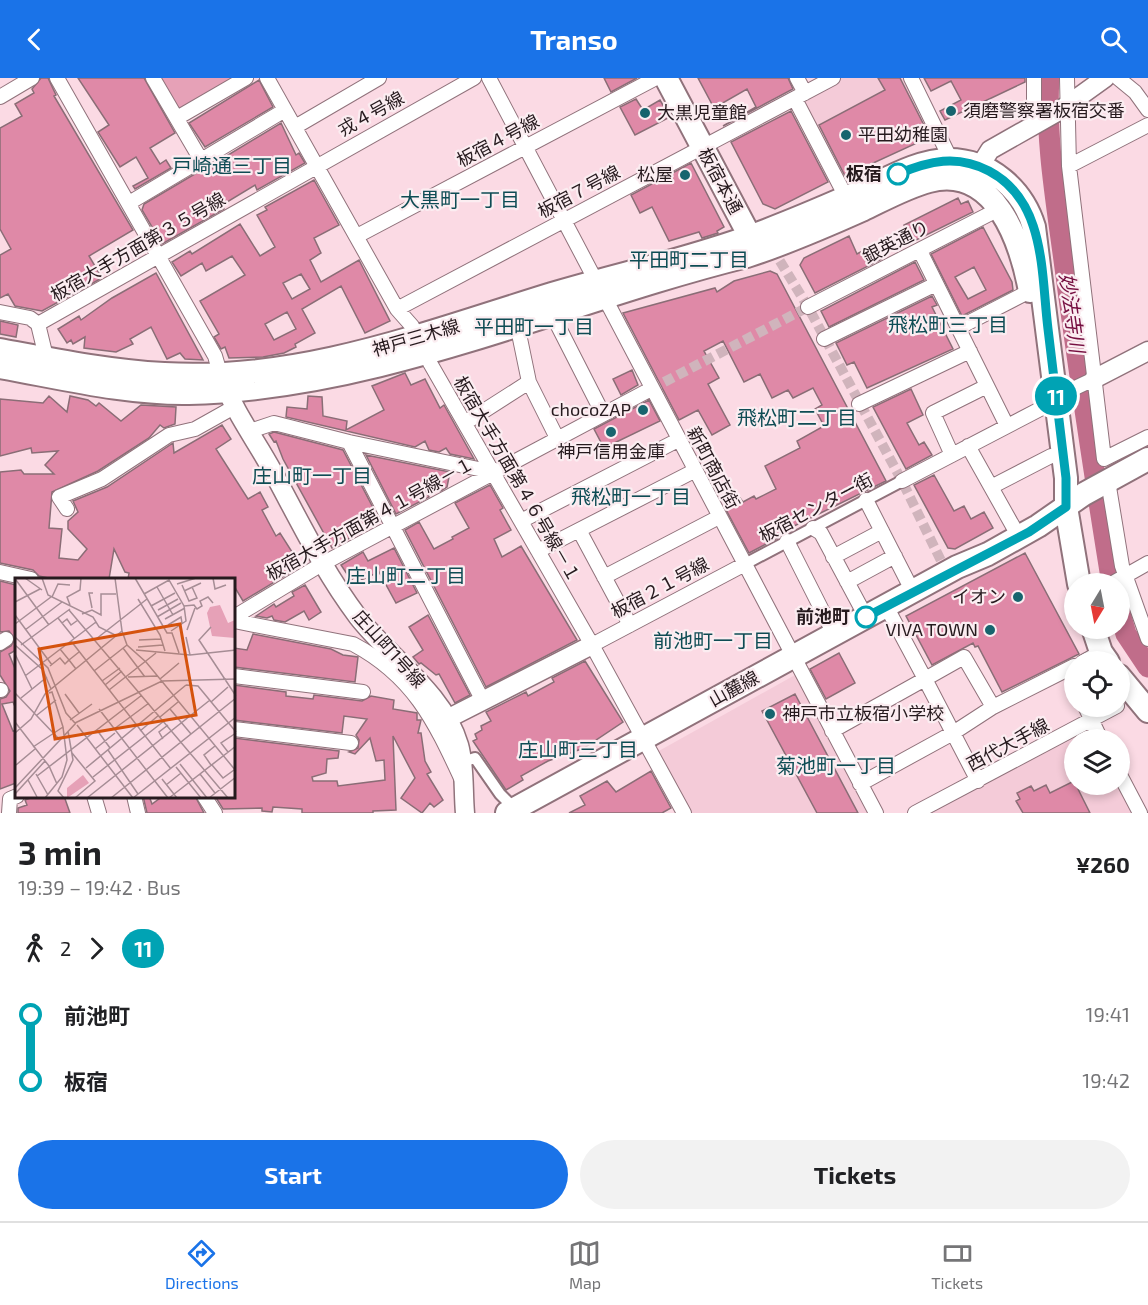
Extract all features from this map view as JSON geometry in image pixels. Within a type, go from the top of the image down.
[{"type":"main road","name":"板宿本通","points":[[666,78],[708,143],[760,242]]},
{"type":"main road","name":"板宿本通","points":[[682,78],[708,143]]},
{"type":"main road","name":"神戸三木線","points":[[760,242],[846,197],[926,163],[954,170],[996,203],[1015,236],[1056,399],[1051,456],[1054,483],[1073,502]]},
{"type":"main road","name":"神戸三木線","points":[[422,345],[760,242],[954,170],[980,166],[1013,188],[1032,218],[1066,478],[1073,502],[1078,573]]},
{"type":"main road","name":"神戸三木線","points":[[0,367],[143,390],[228,390],[258,371],[422,345],[517,324],[552,314],[599,291]]},
{"type":"main road","name":"神戸三木線","points":[[0,350],[146,372],[228,390]]},
{"type":"main road","name":"山麓線","points":[[514,812],[643,738],[886,606],[1019,537],[1073,502],[1148,459]]},
{"type":"street","points":[[0,97],[32,78]]},
{"type":"street","points":[[57,78],[215,356],[228,390],[195,429],[169,435],[102,479],[59,497],[67,509]]},
{"type":"street","points":[[153,78],[201,160]]},
{"type":"street","points":[[177,118],[246,78]]},
{"type":"street","name":"板宿大手方面第４６号線－１","points":[[267,78],[397,309],[412,326],[684,813]]},
{"type":"street","points":[[295,127],[379,78]]},
{"type":"street","name":"戎４号線","points":[[317,165],[474,78]]},
{"type":"street","name":"新町商店街","points":[[489,78],[599,291],[876,813]]},
{"type":"street","name":"板宿４号線","points":[[357,236],[656,78]]},
{"type":"street","points":[[797,78],[800,96],[846,197]]},
{"type":"street","name":"板宿７号線","points":[[397,309],[833,78]]},
{"type":"street","points":[[911,78],[954,170]]},
{"type":"street","points":[[1034,78],[1034,126]]},
{"type":"street","points":[[1066,78],[1062,109],[1091,381],[1104,459],[1148,437]]},
{"type":"street","points":[[996,203],[980,166],[990,150],[1062,109],[1105,78]]},
{"type":"street","points":[[1118,78],[1135,92],[1148,110]]},
{"type":"street","points":[[129,203],[285,110]]},
{"type":"street","points":[[1069,166],[1148,125]]},
{"type":"street","name":"板宿大手方面第３５号線","points":[[38,324],[160,257],[317,165]]},
{"type":"street","name":"銀英通り","points":[[808,307],[920,251],[996,203]]},
{"type":"street","points":[[920,251],[1007,426]]},
{"type":"street","points":[[824,339],[936,284]]},
{"type":"street","points":[[958,328],[1030,291]]},
{"type":"street","points":[[0,312],[30,318],[38,324],[46,357]]},
{"type":"street","points":[[552,314],[603,414]]},
{"type":"street","points":[[517,324],[529,382],[557,438]]},
{"type":"street","points":[[859,404],[970,351]]},
{"type":"street","points":[[902,481],[1148,351]]},
{"type":"street","points":[[465,423],[529,382]]},
{"type":"street","points":[[952,455],[933,413],[987,386]]},
{"type":"street","name":"板宿大手方面第４１号線－１","points":[[236,618],[322,564],[651,389]]},
{"type":"street","name":"庄山町1号線","points":[[228,390],[322,564],[358,617],[425,690],[447,719],[459,744],[465,813]]},
{"type":"street","points":[[250,430],[274,423],[349,442],[493,472]]},
{"type":"street","points":[[521,521],[678,440]]},
{"type":"street","points":[[349,442],[483,702]]},
{"type":"street","points":[[968,446],[1019,537]]},
{"type":"street","points":[[991,487],[1051,456]]},
{"type":"street","points":[[538,551],[694,471]]},
{"type":"street","name":"板宿センター街","points":[[745,564],[902,481]]},
{"type":"street","points":[[1107,482],[1118,573]]},
{"type":"street","points":[[866,500],[913,592]]},
{"type":"street","points":[[604,577],[719,517]]},
{"type":"street","points":[[813,528],[821,533],[866,617]]},
{"type":"street","points":[[579,530],[630,625]]},
{"type":"street","points":[[833,557],[882,531]]},
{"type":"street","points":[[787,541],[834,634]]},
{"type":"street","points":[[847,582],[894,556]]},
{"type":"street","points":[[1130,573],[1148,563]]},
{"type":"street","name":"板宿２１号線","points":[[592,645],[745,564]]},
{"type":"street","points":[[0,572],[27,578]]},
{"type":"street","points":[[1130,602],[1148,639]]},
{"type":"street","points":[[886,606],[978,781]]},
{"type":"street","points":[[236,619],[353,644],[370,653],[398,677],[425,706],[444,738],[463,783]]},
{"type":"street","points":[[447,719],[592,645]]},
{"type":"street","points":[[832,731],[964,657],[993,707]]},
{"type":"street","points":[[236,676],[363,692]]},
{"type":"street","points":[[860,784],[953,733],[993,707],[1064,676]]},
{"type":"street","name":"西代大手線","points":[[915,813],[1133,702]]},
{"type":"street","points":[[1090,717],[1096,729]]},
{"type":"street","points":[[236,729],[351,743]]},
{"type":"street","points":[[462,762],[475,758],[514,812]]},
{"type":"street","points":[[1130,794],[1140,813]]},
{"type":"street","points":[[9,813],[10,799],[15,797]]},
{"type":"street","points":[[95,798],[99,813]]},
{"type":"street","points":[[134,798],[138,813]]},
{"type":"street","points":[[205,798],[215,813]]},
{"type":"shaded area","points":[[160,78],[240,78],[179,112]]},
{"type":"shaded area","name":"平田幼稚園","points":[[840,78],[904,78],[922,111],[829,159],[798,100]]},
{"type":"shaded area","points":[[1039,78],[1057,78],[1056,98],[1038,111]]},
{"type":"shaded area","name":"神戸市立板宿小学校","points":[[795,675],[867,813],[692,813],[657,752]]},
{"type":"shaded area","points":[[1064,743],[1064,795],[1122,795],[1132,813],[929,813]]},
{"type":"building","points":[[41,78],[48,78],[56,95],[54,96],[133,230],[89,256],[102,278],[42,311],[15,306],[8,294],[0,298],[0,255],[11,249],[0,229],[0,128],[22,116],[15,104],[34,93],[32,89]]},
{"type":"building","points":[[78,78],[144,78],[175,133],[150,148],[160,164],[166,160],[171,168],[135,189],[133,186],[148,178],[136,157],[120,167],[98,132],[109,125]]},
{"type":"building","points":[[604,78],[637,78],[611,92]]},
{"type":"building","points":[[698,78],[788,78],[793,89],[723,126],[756,107],[747,89],[714,108]]},
{"type":"building","points":[[878,78],[900,78],[930,137],[845,176],[819,125],[885,90]]},
{"type":"building","points":[[924,78],[1025,78],[1025,82],[945,120],[940,111],[961,100],[951,81],[931,91]]},
{"type":"building","points":[[259,80],[273,107],[205,147],[189,123]]},
{"type":"building","name":"大黒児童館","points":[[636,99],[643,110],[660,100],[670,117],[635,135],[620,107]]},
{"type":"building","points":[[791,111],[828,182],[775,209],[763,204],[731,142]]},
{"type":"building","points":[[281,123],[296,155],[299,153],[305,163],[257,190],[255,185],[222,205],[224,209],[162,244],[142,210],[144,204],[210,165],[212,168],[230,158],[228,155]]},
{"type":"building","points":[[691,163],[724,227],[717,231],[718,233],[702,238],[699,232],[669,241],[652,207],[640,213],[631,195]]},
{"type":"building","points":[[314,180],[339,225],[314,238],[321,253],[310,260],[321,282],[359,260],[390,321],[365,333],[341,286],[302,309],[315,333],[295,344],[296,347],[284,353],[263,357],[229,358],[225,347],[221,349],[214,337],[219,334],[200,301],[245,275],[232,256],[206,271],[202,263],[181,276],[172,262],[190,251],[192,254],[240,224],[260,256],[275,247],[257,215],[267,210],[265,207]],"holes":[[[301,274],[310,289],[292,299],[283,283]],[[287,312],[296,329],[274,340],[265,324]]]},
{"type":"building","points":[[958,198],[961,204],[968,201],[973,212],[912,242],[904,225]]},
{"type":"building","points":[[983,227],[1012,282],[1013,290],[962,316],[931,254]],"holes":[[[974,267],[986,290],[968,299],[955,277]]]},
{"type":"building","points":[[849,236],[857,254],[875,244],[882,259],[815,293],[800,265],[804,258]]},
{"type":"building","points":[[915,262],[924,280],[829,327],[821,311]]},
{"type":"building","points":[[770,271],[777,274],[886,481],[792,527],[793,530],[749,553],[724,506],[740,498],[743,502],[754,496],[756,499],[776,489],[765,466],[800,448],[797,441],[824,426],[815,409],[822,405],[813,388],[793,398],[788,390],[772,398],[760,374],[744,382],[723,341],[704,351],[719,378],[708,384],[730,425],[712,435],[698,410],[679,420],[623,313],[715,288],[717,292],[734,281]]},
{"type":"building","points":[[156,273],[203,360],[185,359],[180,353],[167,359],[151,327],[130,339],[133,344],[116,352],[84,348],[85,337],[73,344],[71,340],[67,343],[58,329],[79,316],[81,320],[112,298]]},
{"type":"building","points":[[932,296],[937,305],[932,307],[953,349],[867,388],[854,362],[847,365],[836,343]]},
{"type":"building","points":[[0,321],[18,325],[16,337],[0,334]]},
{"type":"building","points":[[632,370],[638,385],[621,395],[613,379]]},
{"type":"building","points":[[405,373],[411,385],[425,379],[440,408],[444,405],[474,459],[450,454],[446,448],[439,452],[429,450],[425,441],[415,447],[286,417],[287,407],[307,409],[308,396],[322,397],[323,416],[347,421],[346,430],[384,410],[372,386]]},
{"type":"building","points":[[911,389],[923,415],[907,423],[919,445],[924,442],[932,455],[906,469],[873,407]]},
{"type":"building","points":[[49,396],[67,412],[70,396],[88,400],[96,406],[99,403],[121,421],[141,405],[176,407],[175,424],[164,428],[160,425],[149,438],[98,471],[52,492],[49,528],[62,529],[59,558],[78,560],[87,549],[68,529],[68,521],[78,512],[73,501],[107,487],[173,443],[174,453],[222,425],[231,439],[216,449],[248,499],[260,492],[268,507],[262,510],[276,536],[280,533],[301,566],[243,601],[236,589],[236,578],[128,578],[129,573],[125,572],[114,549],[109,578],[48,578],[39,576],[33,570],[0,563],[0,472],[21,470],[24,474],[54,474],[45,465],[58,451],[32,453],[31,448],[0,456],[0,399],[43,403]]},
{"type":"building","points":[[649,400],[660,421],[604,448],[594,429]]},
{"type":"building","points":[[274,432],[343,450],[380,521],[332,548],[283,459],[276,441],[274,442],[269,434]]},
{"type":"building","points":[[366,455],[450,472],[447,487],[441,491],[424,488],[429,497],[396,514]]},
{"type":"building","points":[[934,475],[954,511],[964,506],[971,519],[984,512],[993,528],[955,549],[948,548],[914,485]]},
{"type":"building","points":[[490,485],[503,508],[500,510],[511,530],[494,539],[502,557],[521,546],[577,640],[486,687],[405,530],[419,522],[434,549],[453,539],[452,537],[469,528],[455,503]]},
{"type":"building","points":[[394,548],[417,593],[396,603],[379,572],[361,580],[358,575],[351,580],[341,565],[363,552],[368,561]]},
{"type":"building","name":"VIVA TOWN","points":[[1025,553],[1064,626],[1064,639],[1071,639],[1077,651],[1064,651],[1064,661],[1002,692],[978,646],[975,647],[973,643],[932,665],[906,616]]},
{"type":"building","points":[[0,581],[15,585],[15,639],[9,631],[0,632]]},
{"type":"building","points":[[305,585],[321,612],[309,620],[304,611],[285,622],[274,620],[272,616],[267,618],[256,616],[274,604],[276,607],[294,596],[292,592]]},
{"type":"building","points":[[428,615],[470,695],[455,703],[439,674],[436,675],[421,663],[419,664],[413,657],[423,650],[409,627]]},
{"type":"building","points":[[253,634],[331,649],[343,655],[358,657],[355,682],[236,667],[236,648],[247,650]]},
{"type":"building","points":[[15,639],[15,651],[9,654],[15,669],[15,707],[13,702],[2,704],[13,731],[15,730],[15,783],[0,789],[0,699],[6,697],[10,691],[0,675],[0,652],[11,646]]},
{"type":"building","points":[[839,653],[855,683],[826,699],[810,669]]},
{"type":"building","points":[[585,661],[623,722],[584,748],[548,761],[521,776],[523,780],[506,790],[473,741],[477,739],[475,734],[482,730],[481,726],[491,721],[486,712],[526,692],[528,696],[554,682],[552,678]]},
{"type":"building","points":[[236,685],[286,692],[286,696],[313,699],[314,695],[362,701],[371,696],[394,700],[393,709],[417,713],[417,720],[421,720],[418,733],[421,733],[425,761],[431,772],[427,774],[443,800],[434,807],[430,803],[422,813],[401,798],[415,778],[393,736],[396,810],[373,811],[373,813],[302,813],[302,809],[273,807],[272,812],[262,811],[262,808],[223,809],[216,798],[236,798],[236,738],[339,751],[338,758],[327,759],[326,773],[312,777],[313,781],[337,781],[338,786],[385,780],[384,760],[376,761],[370,738],[355,754],[349,752],[358,748],[359,740],[356,735],[367,719],[344,716],[342,733],[236,720]]},
{"type":"building","points":[[795,694],[858,813],[817,813],[762,711]]},
{"type":"building","points":[[651,771],[671,808],[662,813],[569,813],[585,805],[580,796],[607,781],[616,792]]},
{"type":"building","points":[[1046,785],[1050,793],[1064,786],[1064,795],[1081,795],[1090,813],[1023,813],[1016,801],[1020,799],[1017,793],[1031,786],[1034,791]]},
{"type":"building","points":[[65,798],[70,813],[18,813],[18,808],[27,805],[25,800]]},
{"type":"building","points":[[143,798],[150,798],[152,804],[160,798],[196,798],[204,813],[147,813]]},
{"type":"waterway","name":"妙法寺川","points":[[1049,78],[1050,149],[1055,197],[1110,573]]},
{"type":"waterway","name":"妙法寺川","points":[[1129,639],[1148,667]]},
{"type":"tunnel","points":[[772,248],[808,307],[902,481],[947,573]]},
{"type":"tunnel","points":[[651,389],[808,307]]},
{"type":"bus line","name":"11","points":[[866,617],[967,562],[988,554],[1029,532],[1066,507],[1066,478],[1040,264],[1029,210],[1013,188],[1000,177],[980,166],[966,162],[937,161],[898,174]]},
{"type":"place","name":"須磨警察署板宿交番","points":[[951,111]]},
{"type":"place","name":"大黒児童館","points":[[645,113]]},
{"type":"place","name":"平田幼稚園","points":[[846,135]]},
{"type":"place","name":"板宿","points":[[898,174]]},
{"type":"place","name":"松屋","points":[[685,175]]},
{"type":"place","name":"chocoZAP","points":[[643,410]]},
{"type":"place","name":"神戸信用金庫","points":[[611,432]]},
{"type":"place","name":"イオン","points":[[1018,597]]},
{"type":"place","name":"前池町","points":[[866,617]]},
{"type":"place","name":"VIVA TOWN","points":[[990,630]]},
{"type":"place","name":"神戸市立板宿小学校","points":[[770,714]]},
{"type":"district","name":"戸崎通三丁目","points":[[232,166]]},
{"type":"district","name":"大黒町一丁目","points":[[460,200]]},
{"type":"district","name":"平田町二丁目","points":[[689,260]]},
{"type":"district","name":"飛松町三丁目","points":[[948,325]]},
{"type":"district","name":"平田町一丁目","points":[[534,327]]},
{"type":"district","name":"飛松町二丁目","points":[[797,418]]},
{"type":"district","name":"庄山町一丁目","points":[[312,476]]},
{"type":"district","name":"飛松町一丁目","points":[[631,497]]},
{"type":"district","name":"庄山町二丁目","points":[[406,576]]},
{"type":"district","name":"前池町一丁目","points":[[713,641]]},
{"type":"district","name":"庄山町三丁目","points":[[578,750]]},
{"type":"district","name":"菊池町一丁目","points":[[836,766]]}]
